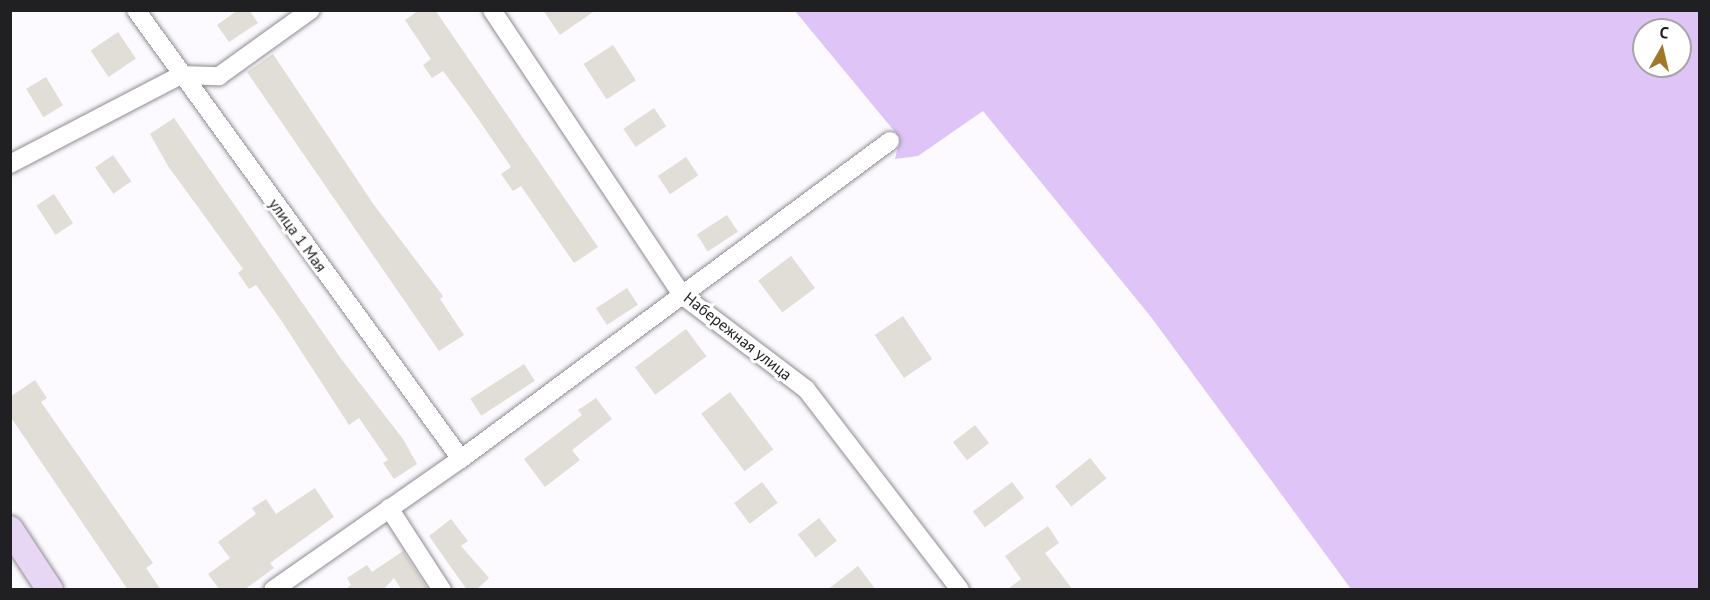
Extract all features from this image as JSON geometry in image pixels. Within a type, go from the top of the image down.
[{"type":"main road","points":[[10,529],[50,590]]},
{"type":"street","name":"улица 1 Мая","points":[[136,10],[461,459]]},
{"type":"street","points":[[10,164],[181,75],[219,76],[311,10]]},
{"type":"street","name":"Набережная улица","points":[[492,10],[682,295],[806,389],[960,590]]},
{"type":"street","points":[[273,590],[461,459],[890,141]]},
{"type":"street","points":[[389,508],[442,590]]},
{"type":"shaded area","points":[[795,11],[1699,11],[1699,589],[1351,589],[1151,317],[983,111],[918,156],[895,159],[900,138]]},
{"type":"building","points":[[238,10],[249,10],[258,23],[229,42],[217,25]]},
{"type":"building","points":[[419,10],[435,10],[598,247],[574,263],[521,186],[513,191],[501,174],[511,167],[472,110],[443,71],[432,78],[423,65],[431,59],[405,20]]},
{"type":"building","points":[[543,10],[596,10],[560,35]]},
{"type":"building","points":[[118,32],[136,59],[109,77],[91,50]]},
{"type":"building","points":[[613,45],[636,80],[607,99],[584,64]]},
{"type":"building","points":[[273,54],[374,205],[443,296],[440,299],[464,335],[439,351],[247,72]]},
{"type":"building","points":[[46,77],[63,105],[43,117],[26,89]]},
{"type":"building","points":[[654,108],[666,126],[636,147],[623,129]]},
{"type":"building","points":[[174,118],[342,360],[403,439],[417,464],[394,479],[383,463],[388,460],[359,418],[349,425],[256,285],[249,289],[238,273],[243,269],[168,166],[150,134]]},
{"type":"building","points":[[113,155],[131,181],[113,194],[95,168]]},
{"type":"building","points":[[686,157],[698,175],[670,194],[658,176]]},
{"type":"building","points":[[54,194],[73,223],[55,235],[36,205]]},
{"type":"building","points":[[727,215],[738,232],[708,251],[697,235]]},
{"type":"building","points":[[791,256],[815,288],[782,313],[758,281]]},
{"type":"building","points":[[627,288],[638,305],[607,325],[596,308]]},
{"type":"building","points":[[903,316],[932,359],[904,378],[875,335]]},
{"type":"building","points":[[686,329],[706,356],[655,395],[635,368]]},
{"type":"building","points":[[524,364],[535,381],[481,416],[470,399]]},
{"type":"building","points":[[35,380],[47,398],[41,402],[153,563],[146,568],[161,590],[128,590],[10,416],[10,397]]},
{"type":"building","points":[[730,392],[773,450],[745,471],[701,414]]},
{"type":"building","points":[[596,398],[612,419],[572,450],[580,460],[545,487],[524,459],[582,415],[578,410]]},
{"type":"building","points":[[975,425],[989,443],[967,460],[953,442]]},
{"type":"building","points":[[1090,458],[1106,478],[1071,507],[1055,486]]},
{"type":"building","points":[[762,482],[778,503],[750,524],[734,503]]},
{"type":"building","points":[[1012,482],[1024,498],[985,527],[973,511]]},
{"type":"building","points":[[315,488],[334,517],[270,563],[274,568],[244,590],[220,590],[208,574],[230,558],[218,542],[256,514],[252,508],[266,499],[276,514]]},
{"type":"building","points":[[819,518],[837,541],[816,557],[798,535]]},
{"type":"building","points":[[451,519],[468,541],[461,546],[489,578],[476,590],[467,590],[429,536]]},
{"type":"building","points":[[1048,526],[1059,543],[1045,553],[1073,590],[1007,590],[1021,579],[1005,556]]},
{"type":"building","points":[[403,551],[428,590],[402,590],[394,578],[383,590],[345,590],[351,585],[347,578],[367,565],[372,572]]},
{"type":"building","points":[[858,566],[876,590],[827,590]]}]
